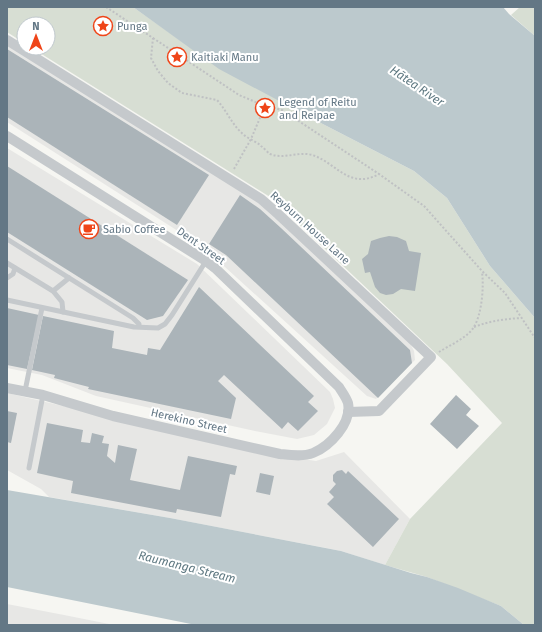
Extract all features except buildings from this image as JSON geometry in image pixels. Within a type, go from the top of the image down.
[{"type":"street","name":"Reyburn House Lane","points":[[7,40],[261,199],[431,357]]},
{"type":"street","name":"Dent Street","points":[[7,136],[206,261],[339,387],[348,402],[348,412]]},
{"type":"street","points":[[348,412],[379,411],[431,357]]},
{"type":"street","name":"Herekino Street","points":[[7,388],[43,395],[113,416],[280,454],[291,455],[313,453],[324,447],[340,430],[348,412]]},
{"type":"lane","points":[[7,239],[133,318],[139,326]]},
{"type":"lane","points":[[7,300],[134,327],[139,326],[149,329],[158,328],[165,324],[172,315],[206,261]]},
{"type":"lane","points":[[7,263],[59,297],[62,302],[63,312]]},
{"type":"lane","points":[[7,278],[13,274],[15,268]]},
{"type":"lane","points":[[52,291],[69,278]]},
{"type":"lane","points":[[25,391],[42,308]]},
{"type":"lane","points":[[29,468],[43,395]]},
{"type":"path","points":[[106,7],[239,95],[266,106],[282,110],[379,174],[424,206],[482,271],[506,293],[535,338]]},
{"type":"path","points":[[153,38],[151,58],[158,72],[168,83],[182,93],[217,100],[244,135],[261,145],[270,154],[287,156],[307,154],[321,159],[346,175],[359,179],[372,178],[379,174]]},
{"type":"path","points":[[229,179],[251,139],[266,106]]},
{"type":"path","points":[[474,327],[482,297],[482,271]]},
{"type":"path","points":[[431,357],[462,338],[474,327],[491,321],[522,318]]},
{"type":"shaded area","points":[[7,7],[133,7],[215,65],[313,119],[414,171],[447,198],[490,266],[535,318],[535,625],[524,625],[501,606],[427,577],[385,565],[410,519],[502,423],[447,364],[270,197],[45,56],[56,56],[56,16],[16,16],[16,38],[7,32]]},
{"type":"shaded area","points":[[520,7],[535,7],[535,36],[511,15]]},
{"type":"shaded area","points":[[7,40],[16,46],[16,56],[32,56],[248,192],[410,343],[414,351],[415,360],[376,399],[367,396],[203,247],[7,122]]},
{"type":"shaded area","points":[[7,148],[197,264],[330,392],[335,408],[327,424],[314,435],[297,439],[96,396],[42,375],[7,368]]},
{"type":"shaded area","points":[[7,393],[270,454],[316,461],[344,452],[410,519],[385,565],[341,551],[170,518],[49,497],[41,489],[7,470]]},
{"type":"shaded area","points":[[7,604],[64,615],[114,625],[7,625]]},
{"type":"water","name":"Hātea River","points":[[133,7],[503,7],[535,36],[535,318],[490,266],[447,198],[414,171],[219,69]]},
{"type":"water","name":"Raumanga Stream","points":[[7,490],[170,518],[341,551],[458,588],[501,606],[524,625],[196,625],[7,587]]},
{"type":"place","name":"Punga","points":[[103,26]]},
{"type":"place","name":"Kaitiaki Manu","points":[[177,57]]},
{"type":"place","name":"Legend of Reitu and Reipae","points":[[265,108]]},
{"type":"place","name":"Sabio Coffee","points":[[89,229]]}]
